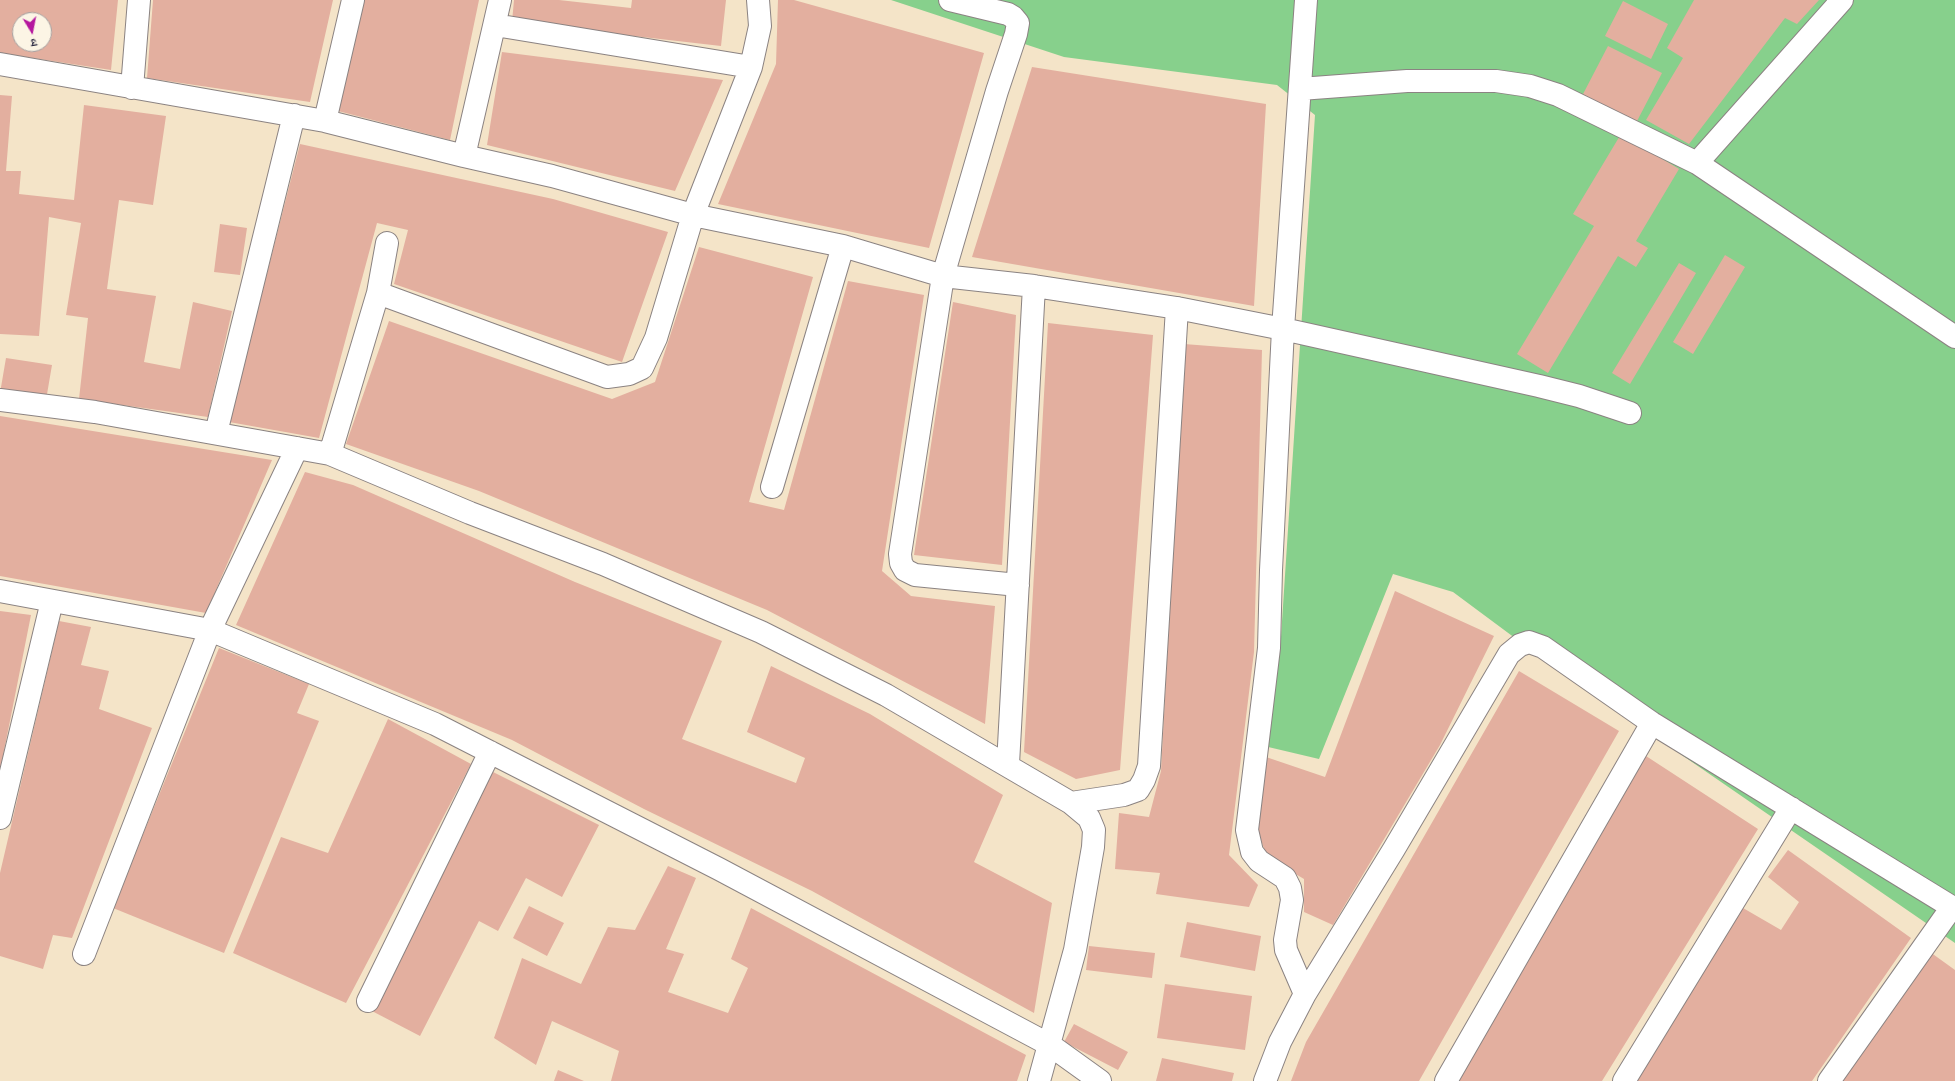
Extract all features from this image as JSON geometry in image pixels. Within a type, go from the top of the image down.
[{"type":"street","points":[[132,88],[139,0]]},
{"type":"street","points":[[325,121],[353,0]]},
{"type":"street","points":[[464,156],[500,0]]},
{"type":"street","points":[[378,293],[607,377],[629,374],[642,368],[656,338],[693,215],[751,68],[760,26],[758,0]]},
{"type":"street","points":[[950,0],[1008,14],[1018,23],[1016,34],[997,91],[943,276],[900,554],[901,563],[905,570],[915,575],[1018,585]]},
{"type":"street","points":[[1305,994],[1286,950],[1285,940],[1292,900],[1290,888],[1284,878],[1259,861],[1252,852],[1247,830],[1270,648],[1271,570],[1283,329],[1306,0]]},
{"type":"street","points":[[1697,163],[1842,0]]},
{"type":"street","points":[[495,25],[751,68]]},
{"type":"street","points":[[0,64],[325,121],[464,156],[552,176],[693,215],[843,246],[943,276],[1034,286],[1177,308],[1283,329],[1539,386],[1579,396],[1630,413]]},
{"type":"street","points":[[1300,89],[1407,81],[1496,81],[1530,86],[1558,95],[1697,163],[1955,337]]},
{"type":"street","points":[[216,433],[294,115]]},
{"type":"street","points":[[330,454],[378,293],[387,243]]},
{"type":"street","points":[[772,487],[843,246]]},
{"type":"street","points":[[1008,764],[1034,286]]},
{"type":"street","points":[[1071,803],[1124,795],[1138,790],[1144,780],[1149,766],[1177,308]]},
{"type":"street","points":[[0,400],[94,412],[330,454],[470,513],[603,564],[761,632],[886,695],[1008,764],[1071,803],[1089,818],[1094,830],[1094,847],[1075,950],[1040,1081]]},
{"type":"street","points":[[84,954],[210,630],[298,448]]},
{"type":"street","points":[[0,591],[210,630],[435,724],[719,869],[1050,1046],[1100,1081]]},
{"type":"street","points":[[0,818],[52,601]]},
{"type":"street","points":[[1265,1081],[1280,1042],[1305,994],[1394,849],[1509,654],[1520,645],[1529,642],[1543,646],[1652,723],[1953,908],[1829,1081]]},
{"type":"street","points":[[1446,1081],[1652,723]]},
{"type":"street","points":[[368,1001],[490,752]]},
{"type":"street","points":[[1624,1081],[1791,808]]},
{"type":"green space","points":[[891,0],[1955,0],[1955,943],[1554,667],[1453,592],[1393,574],[1319,759],[1264,746],[1280,652],[1315,115],[1277,85],[1064,57]]},
{"type":"building","points":[[0,0],[118,0],[111,70],[0,53]]},
{"type":"building","points":[[153,0],[333,0],[310,102],[147,78]]},
{"type":"building","points":[[363,0],[479,0],[450,140],[338,111]]},
{"type":"building","points":[[514,0],[559,0],[631,8],[632,0],[726,0],[721,46],[512,22]]},
{"type":"building","points":[[778,0],[794,0],[984,53],[929,248],[718,204],[776,64]]},
{"type":"building","points":[[1694,0],[1819,0],[1797,24],[1785,18],[1689,144],[1646,120],[1683,58],[1667,48]]},
{"type":"building","points":[[1623,1],[1668,24],[1651,59],[1605,36]]},
{"type":"building","points":[[1608,46],[1662,73],[1636,123],[1582,96]]},
{"type":"building","points":[[502,52],[723,80],[675,191],[487,145]]},
{"type":"building","points":[[1032,67],[1266,104],[1254,306],[972,257]]},
{"type":"building","points":[[0,95],[12,96],[6,171],[21,171],[19,194],[74,200],[84,105],[166,116],[153,205],[119,200],[107,289],[156,296],[144,362],[180,369],[193,302],[232,311],[208,417],[79,399],[88,318],[66,315],[81,223],[49,217],[39,336],[0,334]]},
{"type":"building","points":[[1621,134],[1679,169],[1636,241],[1648,248],[1636,267],[1618,256],[1548,373],[1517,354],[1594,226],[1573,214]]},
{"type":"building","points":[[300,144],[553,199],[668,232],[622,362],[394,284],[408,230],[377,223],[319,438],[229,422]]},
{"type":"building","points":[[220,224],[247,228],[240,275],[214,272]]},
{"type":"building","points":[[699,247],[813,277],[749,502],[784,510],[848,281],[924,295],[882,571],[911,596],[995,606],[985,724],[767,610],[479,491],[346,444],[389,321],[612,399],[655,382]]},
{"type":"building","points":[[1725,255],[1745,267],[1693,354],[1673,342]]},
{"type":"building","points":[[1679,263],[1696,273],[1630,384],[1612,373]]},
{"type":"building","points":[[953,302],[1016,315],[1002,565],[914,555]]},
{"type":"building","points":[[1048,323],[1153,335],[1120,770],[1076,779],[1024,752]]},
{"type":"building","points":[[1184,344],[1262,350],[1254,652],[1229,855],[1258,885],[1249,907],[1156,894],[1160,873],[1115,869],[1119,813],[1149,817],[1161,771]]},
{"type":"building","points":[[6,358],[52,365],[46,400],[0,393]]},
{"type":"building","points":[[0,416],[272,460],[206,613],[0,576]]},
{"type":"building","points":[[305,472],[353,485],[575,582],[722,641],[682,739],[796,783],[805,758],[747,732],[771,666],[870,714],[1003,795],[974,862],[1052,903],[1034,1013],[812,891],[644,809],[512,740],[236,625]]},
{"type":"building","points":[[1395,591],[1494,636],[1440,745],[1333,925],[1304,912],[1304,879],[1267,857],[1257,829],[1266,757],[1325,777]]},
{"type":"building","points":[[0,611],[31,615],[1,766],[0,766]]},
{"type":"building","points":[[59,621],[91,627],[81,665],[109,671],[99,709],[152,728],[72,938],[53,935],[43,969],[0,956],[0,873]]},
{"type":"building","points":[[219,648],[309,684],[297,713],[319,721],[224,953],[113,908]]},
{"type":"building","points":[[1519,671],[1619,731],[1419,1081],[1291,1081],[1306,1042]]},
{"type":"building","points":[[388,719],[471,764],[346,1003],[233,953],[281,837],[328,853]]},
{"type":"building","points":[[1646,756],[1758,829],[1602,1081],[1456,1081]]},
{"type":"building","points":[[493,772],[599,825],[562,897],[526,878],[498,931],[479,921],[420,1036],[370,1010]]},
{"type":"building","points":[[1788,850],[1911,938],[1812,1081],[1635,1081],[1743,908],[1781,930],[1799,902],[1768,877]]},
{"type":"building","points":[[668,866],[696,878],[666,949],[684,954],[668,992],[728,1013],[748,968],[731,959],[751,908],[1026,1055],[1017,1081],[611,1081],[619,1051],[552,1021],[536,1065],[494,1038],[522,958],[581,984],[608,927],[635,930]]},
{"type":"building","points":[[529,906],[564,923],[547,956],[513,938]]},
{"type":"building","points":[[1187,922],[1261,936],[1255,971],[1180,957]]},
{"type":"building","points":[[1089,946],[1155,953],[1152,978],[1086,970]]},
{"type":"building","points":[[1930,952],[1955,970],[1955,1081],[1840,1081]]},
{"type":"building","points":[[1165,984],[1252,996],[1245,1050],[1157,1038]]},
{"type":"building","points":[[1074,1024],[1128,1052],[1118,1070],[1064,1042]]},
{"type":"building","points":[[1162,1058],[1234,1073],[1232,1081],[1156,1081]]},
{"type":"building","points":[[558,1070],[584,1081],[554,1081]]}]
